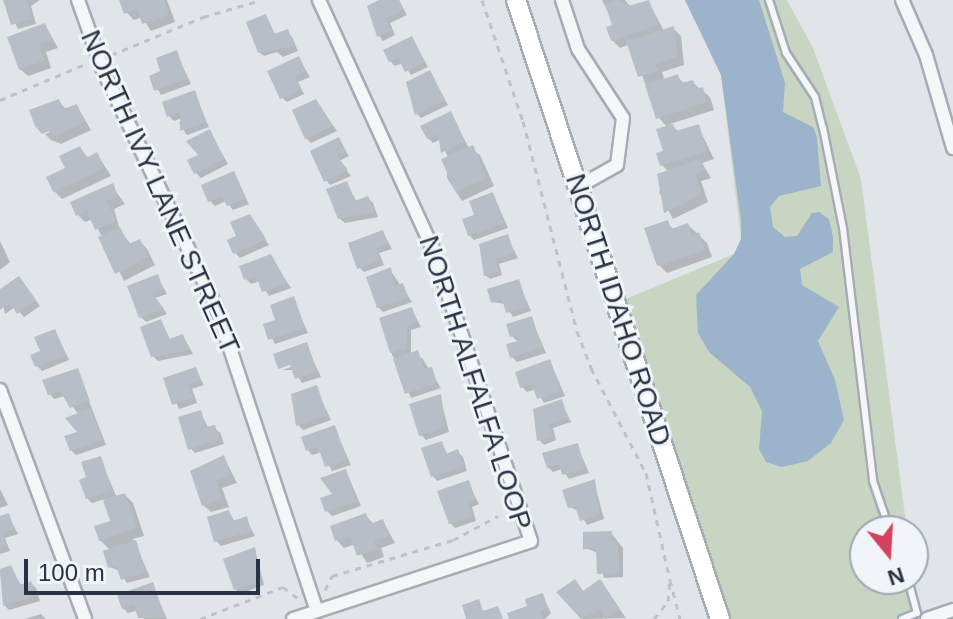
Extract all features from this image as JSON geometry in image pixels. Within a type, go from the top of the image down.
[{"type":"main road","name":"NORTH IDAHO ROAD","points":[[516,0],[720,619]]},
{"type":"street","name":"NORTH IVY LANE STREET","points":[[78,0],[103,70],[217,309],[317,611]]},
{"type":"street","name":"NORTH ALFALFA LOOP","points":[[293,619],[531,541],[432,247],[319,0]]},
{"type":"street","points":[[562,0],[578,49],[623,118],[617,165],[578,187]]},
{"type":"street","points":[[902,0],[926,55],[953,148]]},
{"type":"street","points":[[0,390],[85,619]]},
{"type":"street","points":[[927,619],[953,610]]},
{"type":"lane","points":[[769,0],[786,53],[815,97],[823,128],[843,228],[873,481],[885,515]]},
{"type":"lane","points":[[902,619],[917,613],[912,595]]},
{"type":"path","points":[[122,52],[203,17],[261,0]]},
{"type":"path","points":[[482,0],[523,121],[577,331],[646,473],[680,619]]},
{"type":"path","points":[[0,100],[80,66]]},
{"type":"path","points":[[330,589],[332,576],[453,540],[498,516]]},
{"type":"path","points":[[654,619],[668,601],[670,580]]},
{"type":"path","points":[[200,619],[283,587],[296,599]]},
{"type":"green space","points":[[685,0],[787,0],[813,48],[861,179],[905,515],[849,515],[849,595],[916,595],[919,619],[731,619],[616,303],[734,254],[741,239],[721,75]]},
{"type":"water","points":[[685,0],[759,0],[785,83],[783,112],[813,127],[817,137],[821,186],[779,196],[770,207],[773,227],[785,237],[797,236],[812,213],[819,212],[829,219],[833,237],[833,252],[800,269],[802,285],[839,307],[818,341],[835,380],[844,420],[831,443],[808,461],[782,467],[766,462],[759,449],[762,411],[750,387],[709,352],[698,333],[696,295],[734,254],[741,239],[741,220],[721,75]]},
{"type":"building","points":[[3,0],[27,0],[32,19],[11,25]]},
{"type":"building","points":[[119,0],[164,0],[169,15],[142,24],[137,9],[124,14]]},
{"type":"building","points":[[379,0],[399,0],[403,10],[386,18],[392,30],[377,37],[367,6]]},
{"type":"building","points":[[618,0],[628,6],[649,0],[658,25],[611,41],[606,27],[612,25],[605,4]]},
{"type":"building","points":[[266,14],[274,34],[288,29],[294,46],[258,53],[246,22]]},
{"type":"building","points":[[45,23],[52,40],[39,44],[45,60],[19,70],[7,37]]},
{"type":"building","points":[[674,26],[677,57],[655,64],[658,71],[638,77],[626,41]]},
{"type":"building","points":[[412,36],[425,62],[405,72],[398,58],[389,62],[383,50]]},
{"type":"building","points":[[177,50],[187,79],[154,91],[149,76],[160,71],[156,58]]},
{"type":"building","points":[[299,56],[306,71],[295,77],[301,89],[280,99],[267,71]]},
{"type":"building","points":[[430,70],[445,100],[415,115],[406,82]]},
{"type":"building","points":[[678,74],[681,83],[693,80],[696,89],[703,87],[707,102],[656,119],[645,85]]},
{"type":"building","points":[[195,90],[206,122],[180,131],[180,112],[167,117],[162,102]]},
{"type":"building","points":[[59,99],[63,109],[77,104],[84,122],[51,138],[49,131],[42,134],[35,126],[29,110]]},
{"type":"building","points":[[316,99],[333,126],[305,139],[292,110]]},
{"type":"building","points":[[451,111],[465,141],[441,153],[438,134],[427,139],[420,126]]},
{"type":"building","points":[[673,124],[676,131],[699,124],[707,151],[660,166],[656,153],[663,151],[656,129]]},
{"type":"building","points":[[210,129],[224,159],[194,174],[187,160],[198,155],[186,141]]},
{"type":"building","points":[[339,137],[346,151],[336,155],[348,170],[324,182],[310,151]]},
{"type":"building","points":[[473,145],[488,178],[456,192],[441,159]]},
{"type":"building","points":[[80,146],[86,158],[97,152],[105,168],[53,192],[46,177],[65,168],[59,156]]},
{"type":"building","points":[[701,159],[705,170],[695,173],[702,194],[664,213],[657,174]]},
{"type":"building","points":[[234,171],[246,198],[227,206],[222,196],[208,202],[201,185]]},
{"type":"building","points":[[347,181],[355,201],[368,196],[375,212],[338,219],[326,189]]},
{"type":"building","points":[[113,183],[118,196],[107,201],[116,221],[95,230],[87,211],[76,216],[70,202]]},
{"type":"building","points":[[493,192],[504,223],[468,236],[462,219],[474,215],[469,201]]},
{"type":"building","points":[[250,214],[266,239],[233,254],[227,240],[236,236],[230,222]]},
{"type":"building","points":[[668,220],[671,229],[688,223],[692,235],[699,232],[705,250],[657,266],[644,228]]},
{"type":"building","points":[[120,227],[128,244],[140,239],[148,257],[115,274],[98,237]]},
{"type":"building","points":[[383,230],[388,244],[376,249],[380,260],[357,269],[348,243]]},
{"type":"building","points":[[508,234],[514,253],[495,259],[499,271],[484,276],[479,244]]},
{"type":"building","points":[[271,254],[287,283],[262,292],[256,276],[244,280],[239,266]]},
{"type":"building","points":[[391,267],[394,286],[403,283],[408,297],[377,308],[366,277]]},
{"type":"building","points":[[158,274],[163,289],[152,293],[164,309],[139,318],[127,286]]},
{"type":"building","points":[[19,276],[36,300],[17,314],[10,303],[0,310],[0,289]]},
{"type":"building","points":[[519,279],[528,307],[506,313],[502,299],[491,303],[487,289]]},
{"type":"building","points":[[294,296],[305,328],[268,340],[263,324],[275,320],[270,305]]},
{"type":"building","points":[[412,307],[417,323],[407,326],[407,348],[390,353],[379,318]]},
{"type":"building","points":[[532,316],[542,348],[510,358],[506,344],[518,341],[517,335],[510,337],[506,324]]},
{"type":"building","points":[[161,319],[169,339],[183,334],[189,350],[151,357],[140,327]]},
{"type":"building","points":[[55,329],[66,355],[35,367],[30,355],[40,351],[34,337]]},
{"type":"building","points":[[307,342],[317,372],[295,379],[290,365],[278,369],[273,354]]},
{"type":"building","points":[[418,350],[424,369],[432,367],[437,383],[405,394],[393,359]]},
{"type":"building","points":[[550,359],[561,391],[537,399],[532,384],[520,388],[515,372]]},
{"type":"building","points":[[196,367],[201,380],[188,384],[193,398],[172,405],[163,378]]},
{"type":"building","points":[[78,368],[90,401],[70,408],[60,391],[48,395],[42,380]]},
{"type":"building","points":[[317,385],[327,415],[296,426],[291,394]]},
{"type":"building","points":[[441,394],[445,427],[419,436],[409,404]]},
{"type":"building","points":[[562,399],[568,418],[549,424],[553,436],[537,441],[533,409]]},
{"type":"building","points":[[91,408],[102,440],[70,451],[64,436],[77,432],[65,418]]},
{"type":"building","points":[[201,410],[206,427],[215,425],[220,439],[188,450],[178,417]]},
{"type":"building","points":[[335,425],[347,460],[325,467],[318,447],[306,451],[301,437]]},
{"type":"building","points":[[442,441],[446,454],[458,449],[464,466],[431,477],[421,448]]},
{"type":"building","points":[[578,443],[585,469],[562,475],[559,464],[547,468],[542,453]]},
{"type":"building","points":[[224,455],[231,475],[216,480],[222,499],[202,506],[190,471]]},
{"type":"building","points":[[101,456],[112,490],[86,499],[79,480],[86,477],[81,462]]},
{"type":"building","points":[[346,469],[357,501],[325,512],[320,498],[332,494],[320,478]]},
{"type":"building","points":[[595,479],[600,514],[580,521],[575,506],[568,508],[562,490]]},
{"type":"building","points":[[469,480],[475,499],[468,502],[473,516],[449,524],[437,491]]},
{"type":"building","points":[[125,493],[137,528],[99,541],[94,526],[110,521],[103,500]]},
{"type":"building","points":[[229,510],[233,521],[247,516],[251,531],[214,542],[207,517]]},
{"type":"building","points":[[9,513],[14,529],[2,533],[6,546],[0,548],[0,516]]},
{"type":"building","points":[[366,513],[370,524],[383,519],[389,536],[374,541],[377,549],[357,556],[350,536],[335,541],[330,526]]},
{"type":"building","points":[[612,531],[612,541],[618,541],[619,573],[597,574],[596,549],[583,549],[583,532]]},
{"type":"building","points":[[136,540],[146,572],[121,580],[116,566],[108,568],[103,551]]},
{"type":"building","points":[[255,547],[260,581],[234,590],[223,559]]},
{"type":"building","points":[[11,565],[20,585],[31,581],[36,596],[3,606],[0,569]]},
{"type":"building","points":[[575,579],[583,591],[600,579],[620,609],[606,619],[600,610],[581,619],[556,592]]},
{"type":"building","points":[[153,582],[165,617],[138,618],[134,605],[122,609],[117,595]]},
{"type":"building","points":[[543,593],[548,608],[540,611],[543,619],[509,619],[507,613],[527,606],[525,599]]},
{"type":"building","points":[[479,599],[483,611],[498,606],[503,619],[466,619],[462,605]]}]
